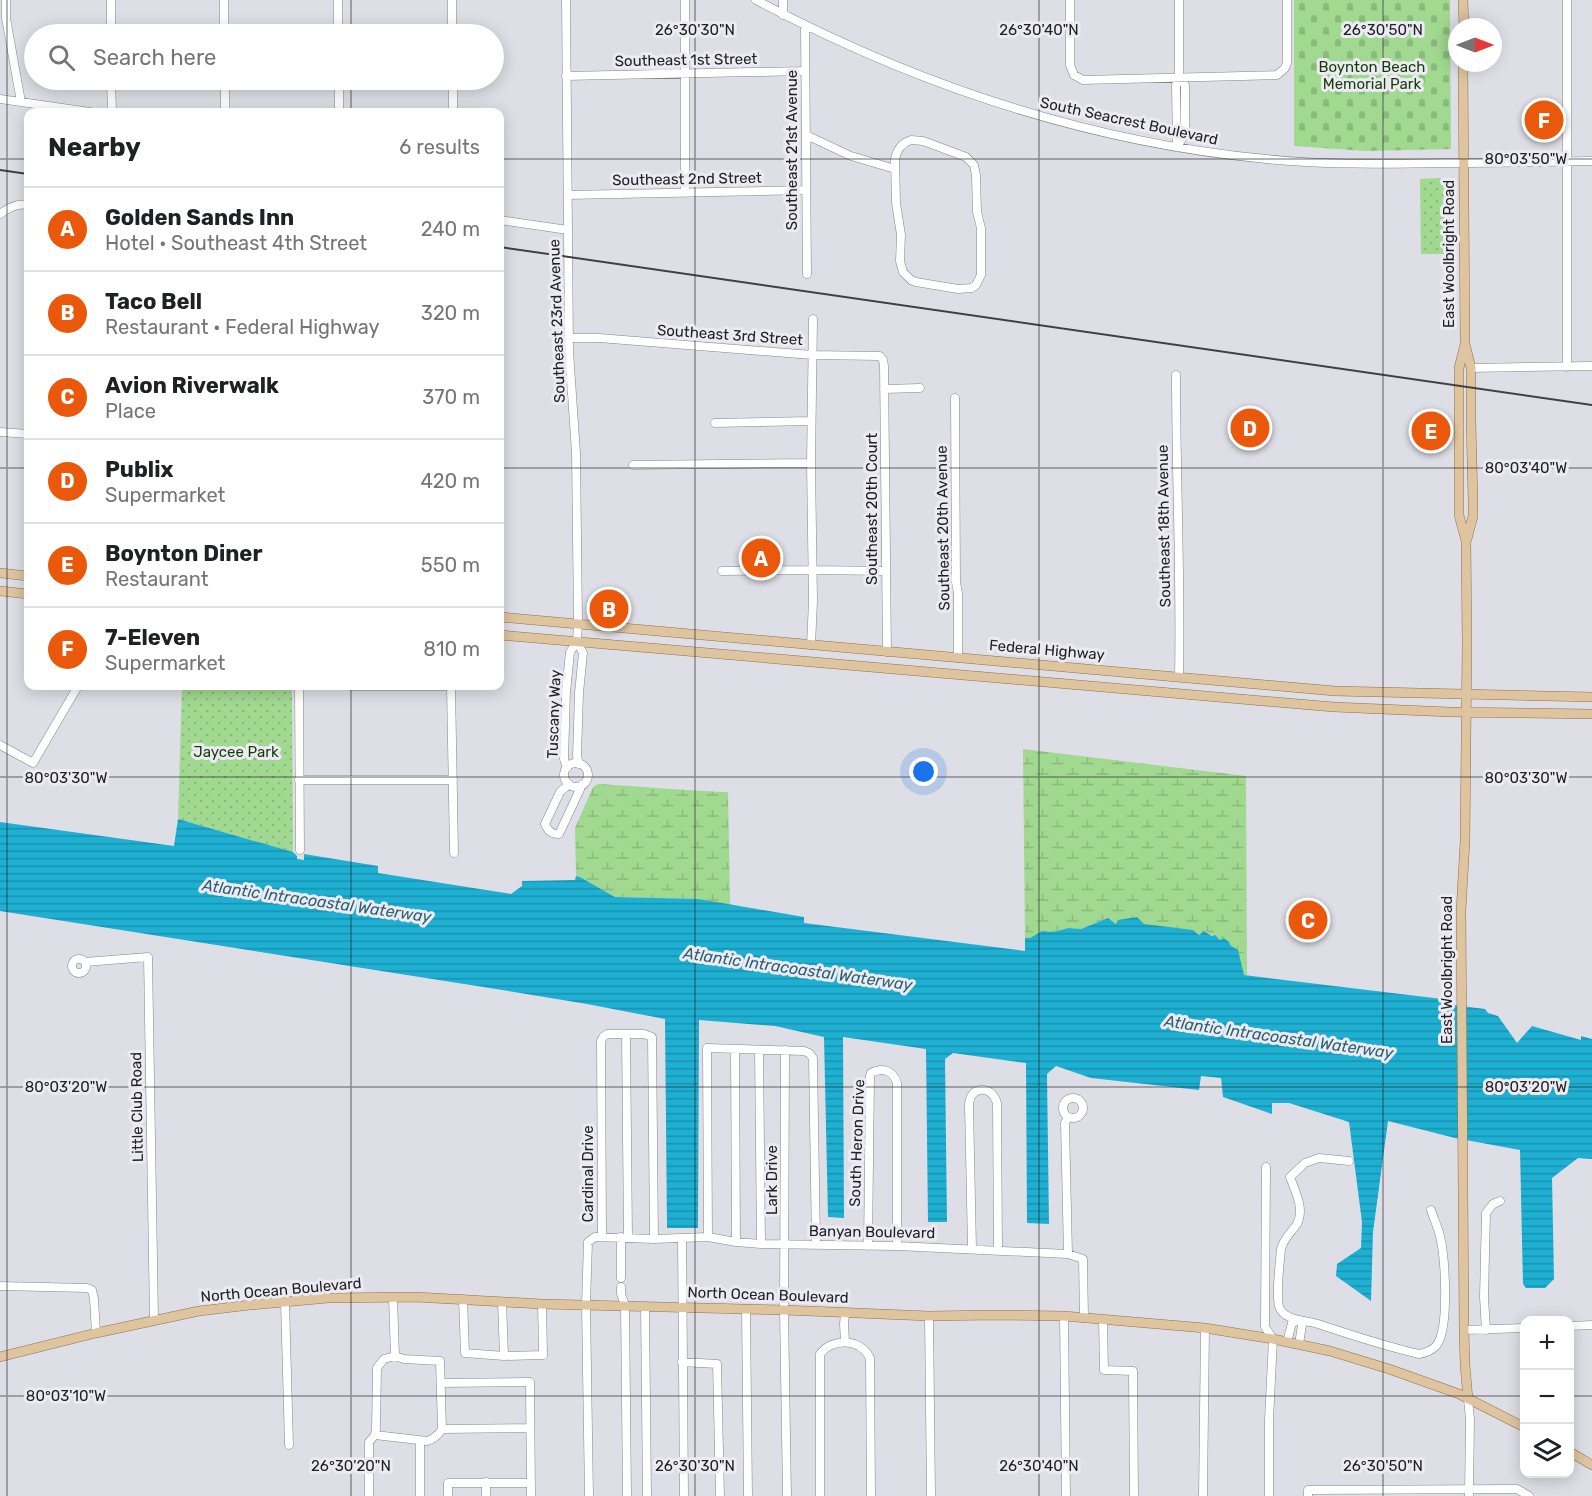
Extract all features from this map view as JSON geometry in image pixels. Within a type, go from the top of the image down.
[{"type":"main road","points":[[1463,0],[1464,18]]},
{"type":"main road","name":"East Woolbright Road","points":[[1463,72],[1465,344],[1471,368],[1473,516],[1466,541]]},
{"type":"main road","name":"East Woolbright Road","points":[[1465,344],[1459,368],[1459,515],[1466,541],[1465,841],[1461,911],[1461,998],[1464,1330],[1468,1399]]},
{"type":"main road","points":[[0,573],[24,576]]},
{"type":"main road","points":[[0,591],[24,594]]},
{"type":"main road","name":"Federal Highway","points":[[504,617],[1335,691],[1592,697]]},
{"type":"main road","points":[[504,635],[1355,709],[1592,714]]},
{"type":"main road","points":[[726,656],[745,652],[799,656],[811,645]]},
{"type":"main road","points":[[815,662],[827,646]]},
{"type":"main road","points":[[1160,692],[1179,677]]},
{"type":"main road","points":[[1177,694],[1192,678]]},
{"type":"main road","name":"North Ocean Boulevard","points":[[0,1357],[96,1333],[217,1308],[328,1298],[463,1299],[542,1304],[587,1301],[645,1307],[929,1316],[1064,1316],[1205,1328],[1330,1351],[1389,1369],[1468,1399],[1520,1425]]},
{"type":"main road","points":[[1574,1455],[1592,1465]]},
{"type":"street","points":[[6,0],[6,18],[21,102]]},
{"type":"street","points":[[111,0],[111,24]]},
{"type":"street","points":[[224,0],[224,24]]},
{"type":"street","points":[[338,0],[338,24]]},
{"type":"street","points":[[452,0],[452,24]]},
{"type":"street","name":"Southeast 23rd Avenue","points":[[566,0],[568,338],[576,453],[578,642]]},
{"type":"street","points":[[685,0],[685,193]]},
{"type":"street","name":"South Seacrest Boulevard","points":[[756,0],[805,26],[949,87],[1013,109],[1082,128],[1177,147],[1268,159],[1335,163],[1592,161]]},
{"type":"street","points":[[774,0],[774,10]]},
{"type":"street","points":[[783,0],[783,15]]},
{"type":"street","points":[[1070,0],[1070,65],[1074,75],[1083,80],[1272,76],[1281,72],[1287,63],[1287,0]]},
{"type":"street","points":[[1177,147],[1185,134],[1185,86],[1179,78],[1179,0]]},
{"type":"street","points":[[1567,0],[1567,367]]},
{"type":"street","name":"Southeast 21st Avenue","points":[[805,26],[807,274]]},
{"type":"street","name":"Southeast 1st Street","points":[[566,76],[805,71]]},
{"type":"street","points":[[111,90],[112,108]]},
{"type":"street","points":[[225,90],[225,108]]},
{"type":"street","points":[[339,90],[339,108]]},
{"type":"street","points":[[453,90],[453,108]]},
{"type":"street","points":[[0,99],[62,108]]},
{"type":"street","points":[[806,135],[851,156],[895,169]]},
{"type":"street","points":[[916,140],[966,157],[974,165],[977,212],[981,228],[981,275],[972,288],[964,290],[916,282],[903,272],[900,261],[901,235],[896,204],[895,169],[898,149],[906,142],[916,140]]},
{"type":"street","name":"Southeast 2nd Street","points":[[568,195],[806,190]]},
{"type":"street","points":[[0,214],[24,204]]},
{"type":"street","points":[[504,221],[568,230]]},
{"type":"street","points":[[811,645],[813,319]]},
{"type":"street","name":"Southeast 3rd Street","points":[[568,338],[599,338],[812,355],[880,356],[884,366]]},
{"type":"street","name":"Southeast 20th Court","points":[[884,366],[887,652]]},
{"type":"street","points":[[1471,368],[1592,366]]},
{"type":"street","name":"Southeast 18th Avenue","points":[[1176,375],[1179,677]]},
{"type":"street","points":[[884,388],[920,388]]},
{"type":"street","name":"Southeast 20th Avenue","points":[[955,398],[958,658]]},
{"type":"street","points":[[715,423],[812,421]]},
{"type":"street","points":[[0,432],[24,434]]},
{"type":"street","points":[[633,465],[811,463]]},
{"type":"street","points":[[722,571],[885,571]]},
{"type":"street","name":"Tuscany Way","points":[[567,768],[564,759],[566,692],[570,652],[578,642],[583,653],[579,693],[577,756],[579,764]]},
{"type":"street","points":[[0,745],[33,763],[76,690]]},
{"type":"street","points":[[299,690],[300,850]]},
{"type":"street","points":[[451,690],[454,854]]},
{"type":"street","name":"Tuscany Way","points":[[569,784],[565,778],[565,771],[572,764],[579,764],[585,768],[587,774],[582,785]]},
{"type":"street","points":[[299,780],[453,780]]},
{"type":"street","points":[[569,784],[575,787],[582,785],[559,834],[553,834],[547,830],[545,824],[560,792],[569,784]]},
{"type":"street","name":"Little Club Road","points":[[85,962],[148,957],[154,1320]]},
{"type":"street","name":"Cardinal Drive","points":[[587,1301],[588,1242],[595,1237],[602,1236],[601,1041],[607,1034],[626,1034]]},
{"type":"street","points":[[627,1496],[625,1305],[621,1294],[624,1237],[626,1034],[644,1034],[652,1037],[654,1239]]},
{"type":"street","points":[[708,1237],[707,1048],[804,1051],[813,1058],[816,1244]]},
{"type":"street","points":[[735,1049],[736,1242]]},
{"type":"street","points":[[759,1050],[761,1244]]},
{"type":"street","name":"Lark Drive","points":[[785,1050],[784,1310],[787,1496]]},
{"type":"street","name":"South Heron Drive","points":[[868,1246],[870,1076],[876,1070],[883,1069],[892,1073],[897,1083],[897,1246]]},
{"type":"street","points":[[972,1248],[969,1105],[971,1095],[975,1091],[987,1090],[997,1103],[998,1250]]},
{"type":"street","points":[[1068,1117],[1065,1123],[1068,1254],[1083,1259],[1084,1318]]},
{"type":"street","points":[[1349,1161],[1319,1158],[1305,1163],[1290,1176],[1299,1200],[1300,1213],[1298,1223],[1283,1242],[1278,1298],[1279,1308],[1284,1314],[1360,1339],[1419,1354],[1436,1346],[1443,1332],[1445,1276],[1440,1237],[1431,1210]]},
{"type":"street","points":[[1266,1167],[1265,1327],[1273,1339],[1269,1419],[1269,1496]]},
{"type":"street","points":[[1486,1330],[1484,1297],[1486,1213],[1493,1204],[1500,1201]]},
{"type":"street","name":"Banyan Boulevard","points":[[602,1236],[654,1239],[708,1237],[761,1244],[972,1248],[1068,1254]]},
{"type":"street","points":[[682,1238],[684,1496]]},
{"type":"street","points":[[0,1286],[92,1290],[96,1333]]},
{"type":"street","points":[[393,1298],[395,1356]]},
{"type":"street","points":[[463,1299],[465,1353],[504,1356],[543,1355],[542,1304]]},
{"type":"street","points":[[587,1301],[589,1496]]},
{"type":"street","points":[[285,1302],[289,1445]]},
{"type":"street","points":[[502,1302],[504,1356]]},
{"type":"street","points":[[645,1307],[646,1496]]},
{"type":"street","points":[[746,1310],[748,1496]]},
{"type":"street","points":[[845,1313],[845,1342]]},
{"type":"street","points":[[929,1316],[931,1496]]},
{"type":"street","points":[[1064,1316],[1066,1496]]},
{"type":"street","points":[[1103,1320],[1104,1370],[1133,1371],[1134,1496]]},
{"type":"street","points":[[1287,1342],[1292,1323],[1299,1320]]},
{"type":"street","points":[[1299,1320],[1302,1325],[1299,1344]]},
{"type":"street","points":[[1574,1326],[1592,1325]]},
{"type":"street","points":[[1203,1496],[1205,1328]]},
{"type":"street","points":[[1464,1330],[1520,1329]]},
{"type":"street","points":[[820,1496],[820,1354],[824,1348],[845,1342],[864,1348],[870,1358],[871,1496]]},
{"type":"street","points":[[369,1496],[369,1442],[375,1436],[377,1368],[384,1359],[395,1356],[404,1359],[440,1361],[442,1429],[439,1435],[434,1439],[420,1441],[375,1436]]},
{"type":"street","points":[[682,1362],[717,1364],[720,1496]]},
{"type":"street","points":[[441,1383],[530,1382],[531,1496]]},
{"type":"street","points":[[1468,1399],[1469,1492]]},
{"type":"street","points":[[442,1429],[530,1428]]},
{"type":"street","points":[[420,1441],[420,1496]]},
{"type":"street","points":[[486,1482],[486,1496]]},
{"type":"street","points":[[448,1496],[448,1483],[531,1483]]},
{"type":"street","points":[[1308,1493],[1469,1492],[1517,1489],[1529,1496]]},
{"type":"green space","name":"Boynton Beach Memorial Park","points":[[1294,0],[1450,0],[1448,72],[1450,72],[1451,149],[1366,151],[1294,146]]},
{"type":"green space","points":[[1440,178],[1450,184],[1450,254],[1421,254],[1420,179]]},
{"type":"green space","name":"Jaycee Park","points":[[182,690],[292,690],[293,852],[178,819]]},
{"type":"green space","points":[[1023,749],[1246,776],[1247,975],[1243,975],[1230,946],[1205,931],[1199,935],[1144,924],[1117,924],[1108,918],[1081,929],[1042,931],[1030,938],[1025,938]]},
{"type":"green space","points":[[598,784],[728,792],[730,905],[699,899],[615,897],[576,876],[575,828],[593,787]]},
{"type":"water","name":"Atlantic Intracoastal Waterway","points":[[178,819],[293,852],[297,859],[304,860],[304,854],[378,866],[378,873],[511,894],[522,886],[522,881],[575,880],[576,876],[615,897],[699,899],[804,917],[804,923],[1025,951],[1025,938],[1030,938],[1042,931],[1081,929],[1108,918],[1116,924],[1118,920],[1137,917],[1144,924],[1193,930],[1199,935],[1204,931],[1212,936],[1215,935],[1220,940],[1224,938],[1238,950],[1244,975],[1442,999],[1445,1004],[1485,1009],[1488,1013],[1498,1016],[1517,1043],[1532,1026],[1581,1040],[1581,1036],[1592,1039],[1592,1159],[1578,1158],[1552,1178],[1554,1279],[1545,1288],[1526,1288],[1523,1284],[1520,1150],[1455,1138],[1388,1121],[1373,1232],[1371,1301],[1336,1276],[1337,1264],[1361,1248],[1362,1222],[1349,1122],[1289,1103],[1272,1103],[1272,1114],[1223,1097],[1221,1078],[1201,1076],[1199,1090],[1091,1078],[1056,1066],[1047,1074],[1049,1224],[1027,1223],[1026,1063],[953,1053],[945,1059],[947,1222],[928,1222],[926,1049],[843,1037],[844,1218],[828,1217],[824,1037],[775,1026],[699,1020],[698,1228],[667,1228],[665,1019],[496,989],[0,911],[0,822],[174,846]]},
{"type":"railway","points":[[0,170],[24,173]]},
{"type":"railway","points":[[504,248],[1592,405]]},
{"type":"place","name":"7-Eleven","points":[[1544,120]]},
{"type":"place","name":"Publix","points":[[1250,428]]},
{"type":"place","name":"Boynton Diner","points":[[1431,431]]},
{"type":"place","name":"Golden Sands Inn","points":[[761,558]]},
{"type":"place","name":"Taco Bell","points":[[609,609]]},
{"type":"place","name":"Avion Riverwalk","points":[[1308,920]]}]
